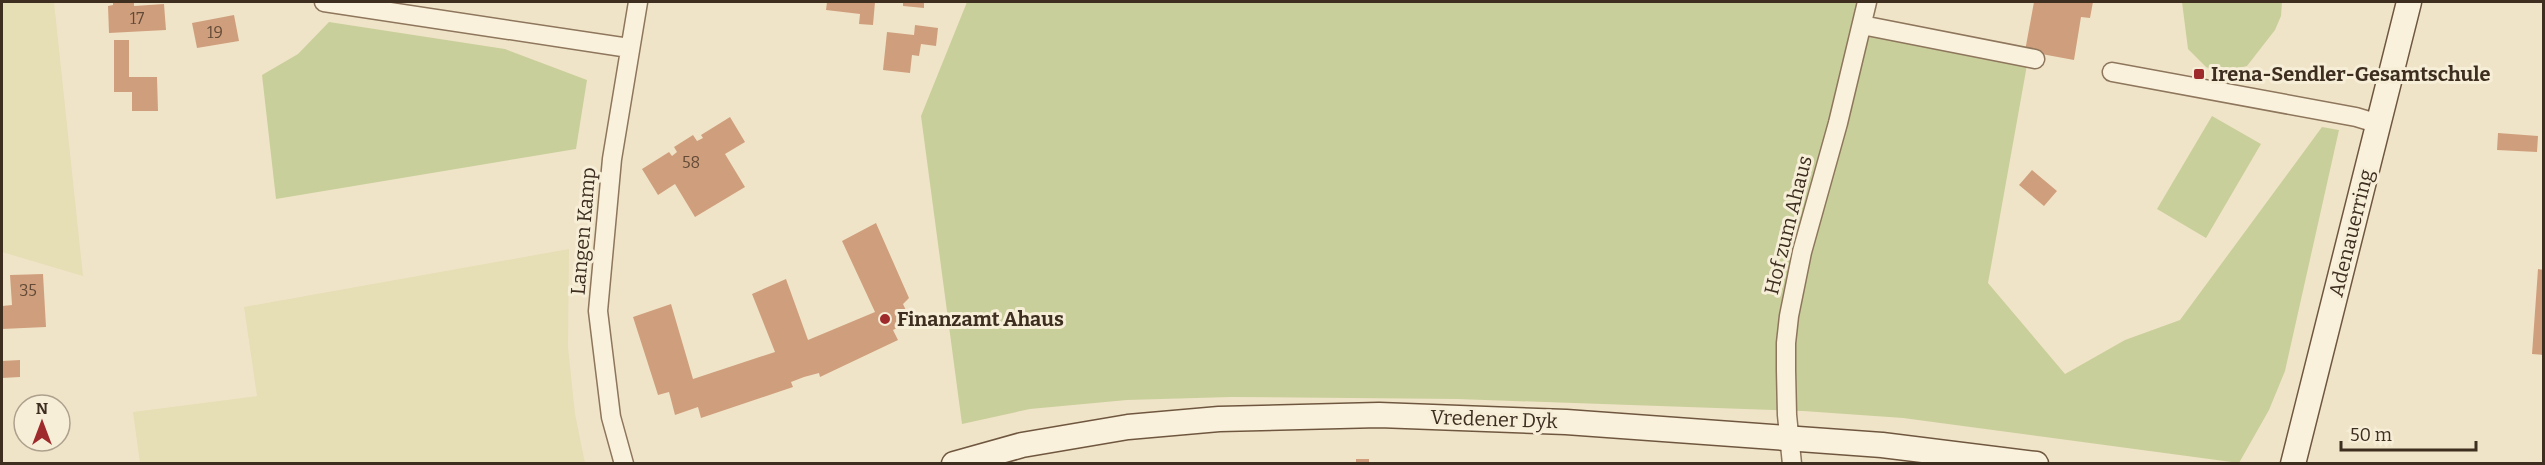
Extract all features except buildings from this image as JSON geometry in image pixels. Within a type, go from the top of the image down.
[{"type":"main road","name":"Adenauerring","points":[[2293,464],[2409,2]]},
{"type":"main road","name":"Vredener Dyk","points":[[954,464],[1022,445],[1104,430],[1219,419],[1379,415],[1566,422],[1882,445],[2036,464]]},
{"type":"street","points":[[324,2],[629,48]]},
{"type":"street","name":"Langen Kamp","points":[[624,464],[611,417],[598,311],[612,159],[638,2]]},
{"type":"street","name":"Hof zum Ahaus","points":[[1792,464],[1787,415],[1786,344],[1794,287],[1867,2]]},
{"type":"street","points":[[1862,26],[2036,59]]},
{"type":"street","points":[[2112,72],[2356,117],[2379,124]]},
{"type":"shaded area","points":[[2,2],[54,2],[83,276],[2,252]]},
{"type":"shaded area","points":[[569,249],[568,347],[575,414],[585,463],[140,463],[133,412],[257,396],[244,307]]},
{"type":"green space","points":[[967,2],[1861,2],[1878,24],[2027,65],[1988,283],[2065,374],[2125,340],[2180,320],[2322,127],[2339,130],[2285,371],[2269,410],[2239,463],[1903,418],[1803,411],[1457,399],[1231,397],[1127,400],[1030,409],[962,424],[921,116]]},
{"type":"green space","points":[[2182,2],[2282,2],[2281,16],[2275,30],[2247,66],[2219,73],[2206,67],[2188,49]]},
{"type":"green space","points":[[329,22],[505,49],[587,80],[576,149],[276,199],[262,75],[298,54]]},
{"type":"green space","points":[[2212,116],[2261,144],[2206,238],[2157,209]]},
{"type":"place","name":"Irena-Sendler-Gesamtschule","points":[[2199,74]]},
{"type":"place","name":"Finanzamt Ahaus","points":[[885,319]]}]
